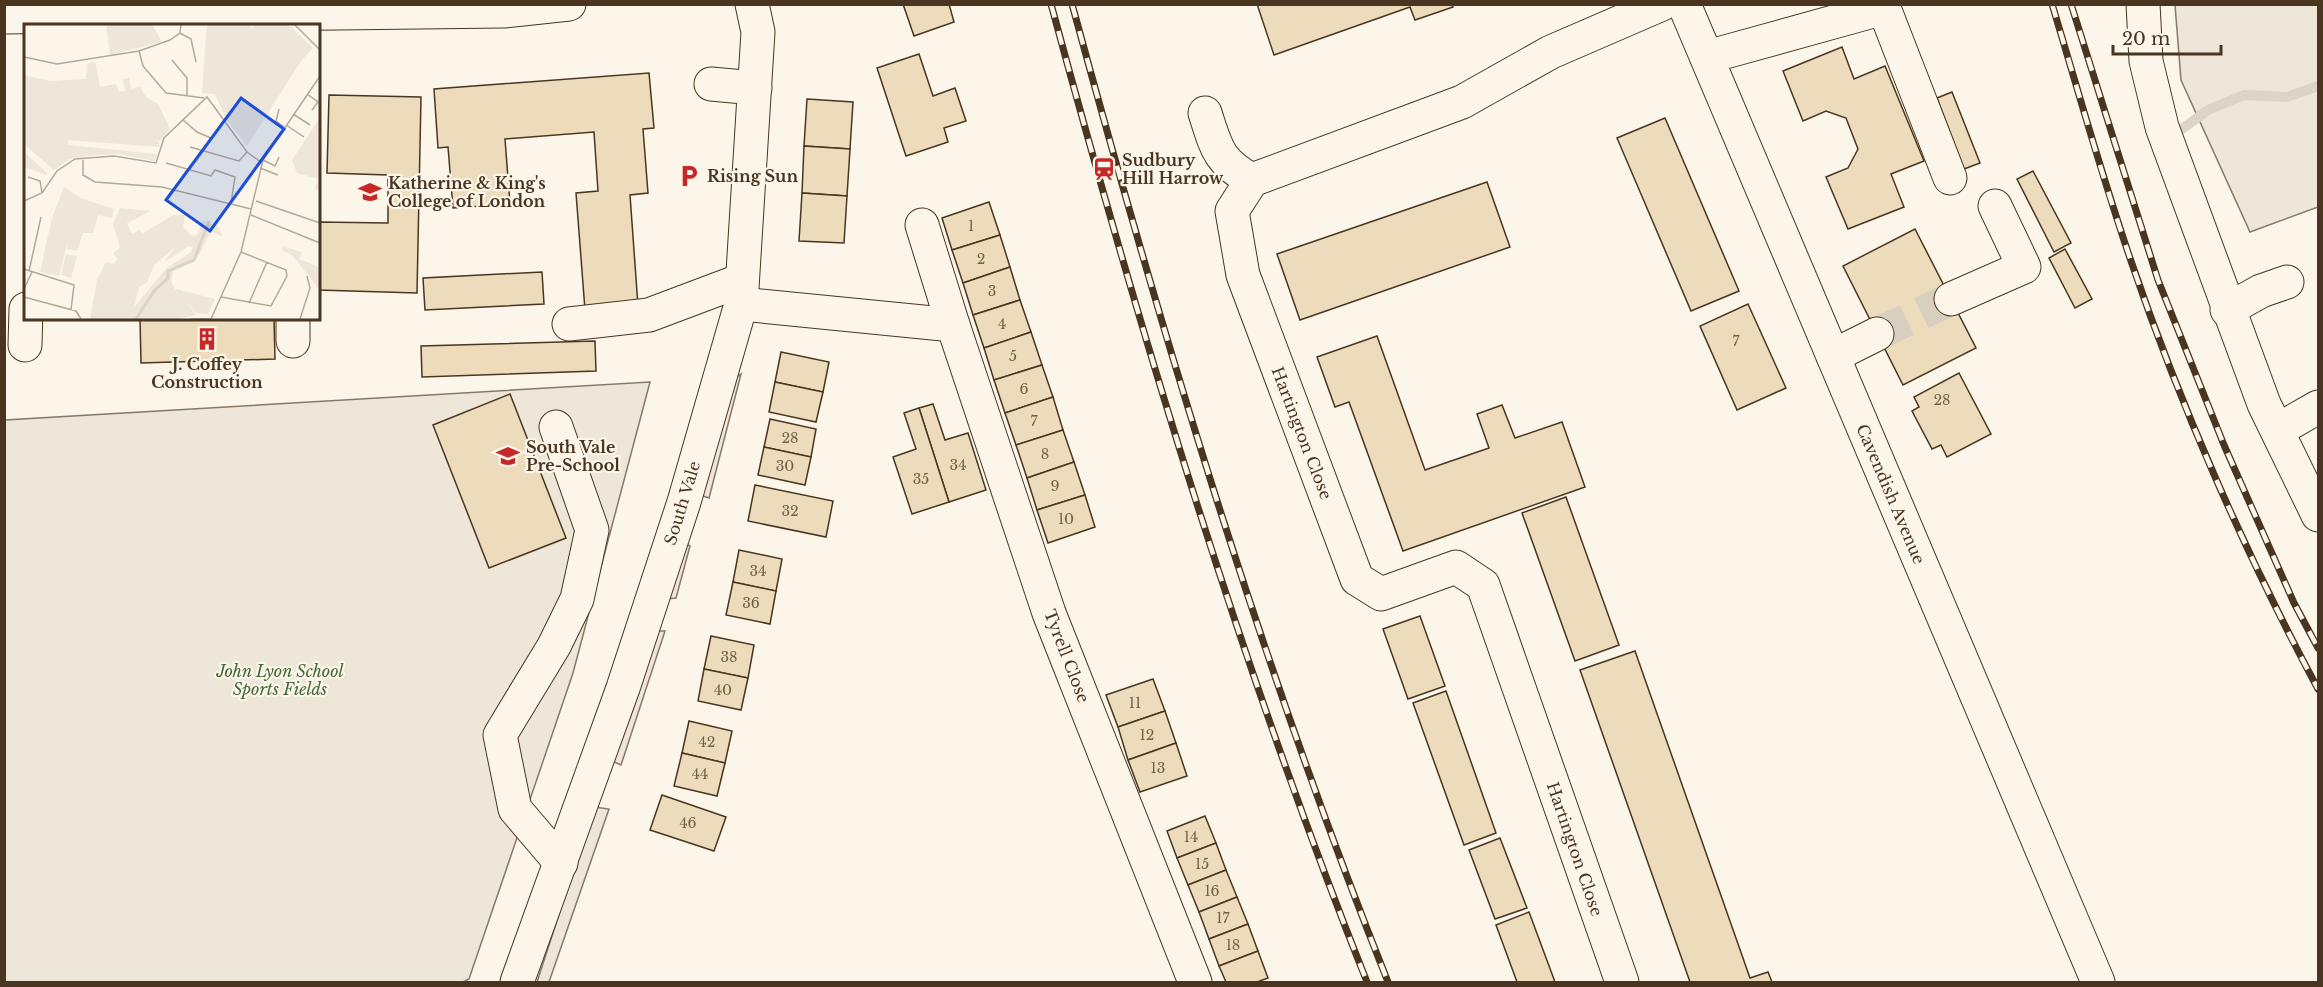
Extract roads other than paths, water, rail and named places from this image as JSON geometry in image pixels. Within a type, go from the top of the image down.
[{"type":"street","points":[[4,17],[46,21],[295,20],[504,11],[569,4]]},
{"type":"street","name":"South Vale","points":[[517,982],[561,863],[684,502],[742,292],[758,32],[752,4]]},
{"type":"street","points":[[1205,113],[1218,153],[1232,169],[1252,180],[1462,102],[1551,52],[1662,4]]},
{"type":"street","name":"Cavendish Avenue","points":[[1684,4],[2098,982]]},
{"type":"street","points":[[2143,4],[2146,61],[2162,127],[2227,310],[2277,430],[2319,515]]},
{"type":"street","points":[[1707,57],[1884,8],[1950,178]]},
{"type":"street","points":[[711,84],[755,88]]},
{"type":"street","name":"Hartington Close","points":[[1252,180],[1232,211],[1243,275],[1357,579],[1381,594],[1456,567],[1483,585],[1622,982]]},
{"type":"street","points":[[1951,299],[2024,267],[1995,206]]},
{"type":"street","name":"Tyrell Close","points":[[922,225],[1049,613],[1195,982]]},
{"type":"street","points":[[2227,310],[2260,291],[2287,282]]},
{"type":"street","points":[[569,324],[649,315],[742,292],[953,325]]},
{"type":"street","points":[[25,345],[26,320]]},
{"type":"street","points":[[1833,356],[1877,334]]},
{"type":"street","points":[[2277,430],[2319,406]]},
{"type":"street","points":[[556,427],[592,530],[577,600],[554,646],[500,735],[515,809],[561,863]]},
{"type":"waterway","points":[[2182,129],[2208,110],[2244,95],[2287,97],[2318,86]]},
{"type":"tunnel","points":[[1877,334],[1951,299]]},
{"type":"railway","points":[[1051,4],[1120,252],[1195,498],[1277,742],[1367,982]]},
{"type":"railway","points":[[1072,4],[1141,252],[1216,498],[1298,742],[1388,982]]},
{"type":"railway","points":[[2052,4],[2120,229],[2171,370],[2240,533],[2318,689]]},
{"type":"railway","points":[[2071,4],[2158,280],[2224,445],[2294,603],[2318,648]]},
{"type":"place","name":"Sudbury Hill Harrow","points":[[1104,169]]},
{"type":"place","name":"Rising Sun","points":[[689,176]]},
{"type":"place","name":"Katherine & King's College of London","points":[[370,192]]},
{"type":"place","name":"J. Coffey Construction","points":[[207,339]]},
{"type":"place","name":"South Vale Pre-School","points":[[508,456]]},
{"type":"park label","name":"John Lyon School Sports Fields","points":[[280,680]]}]
